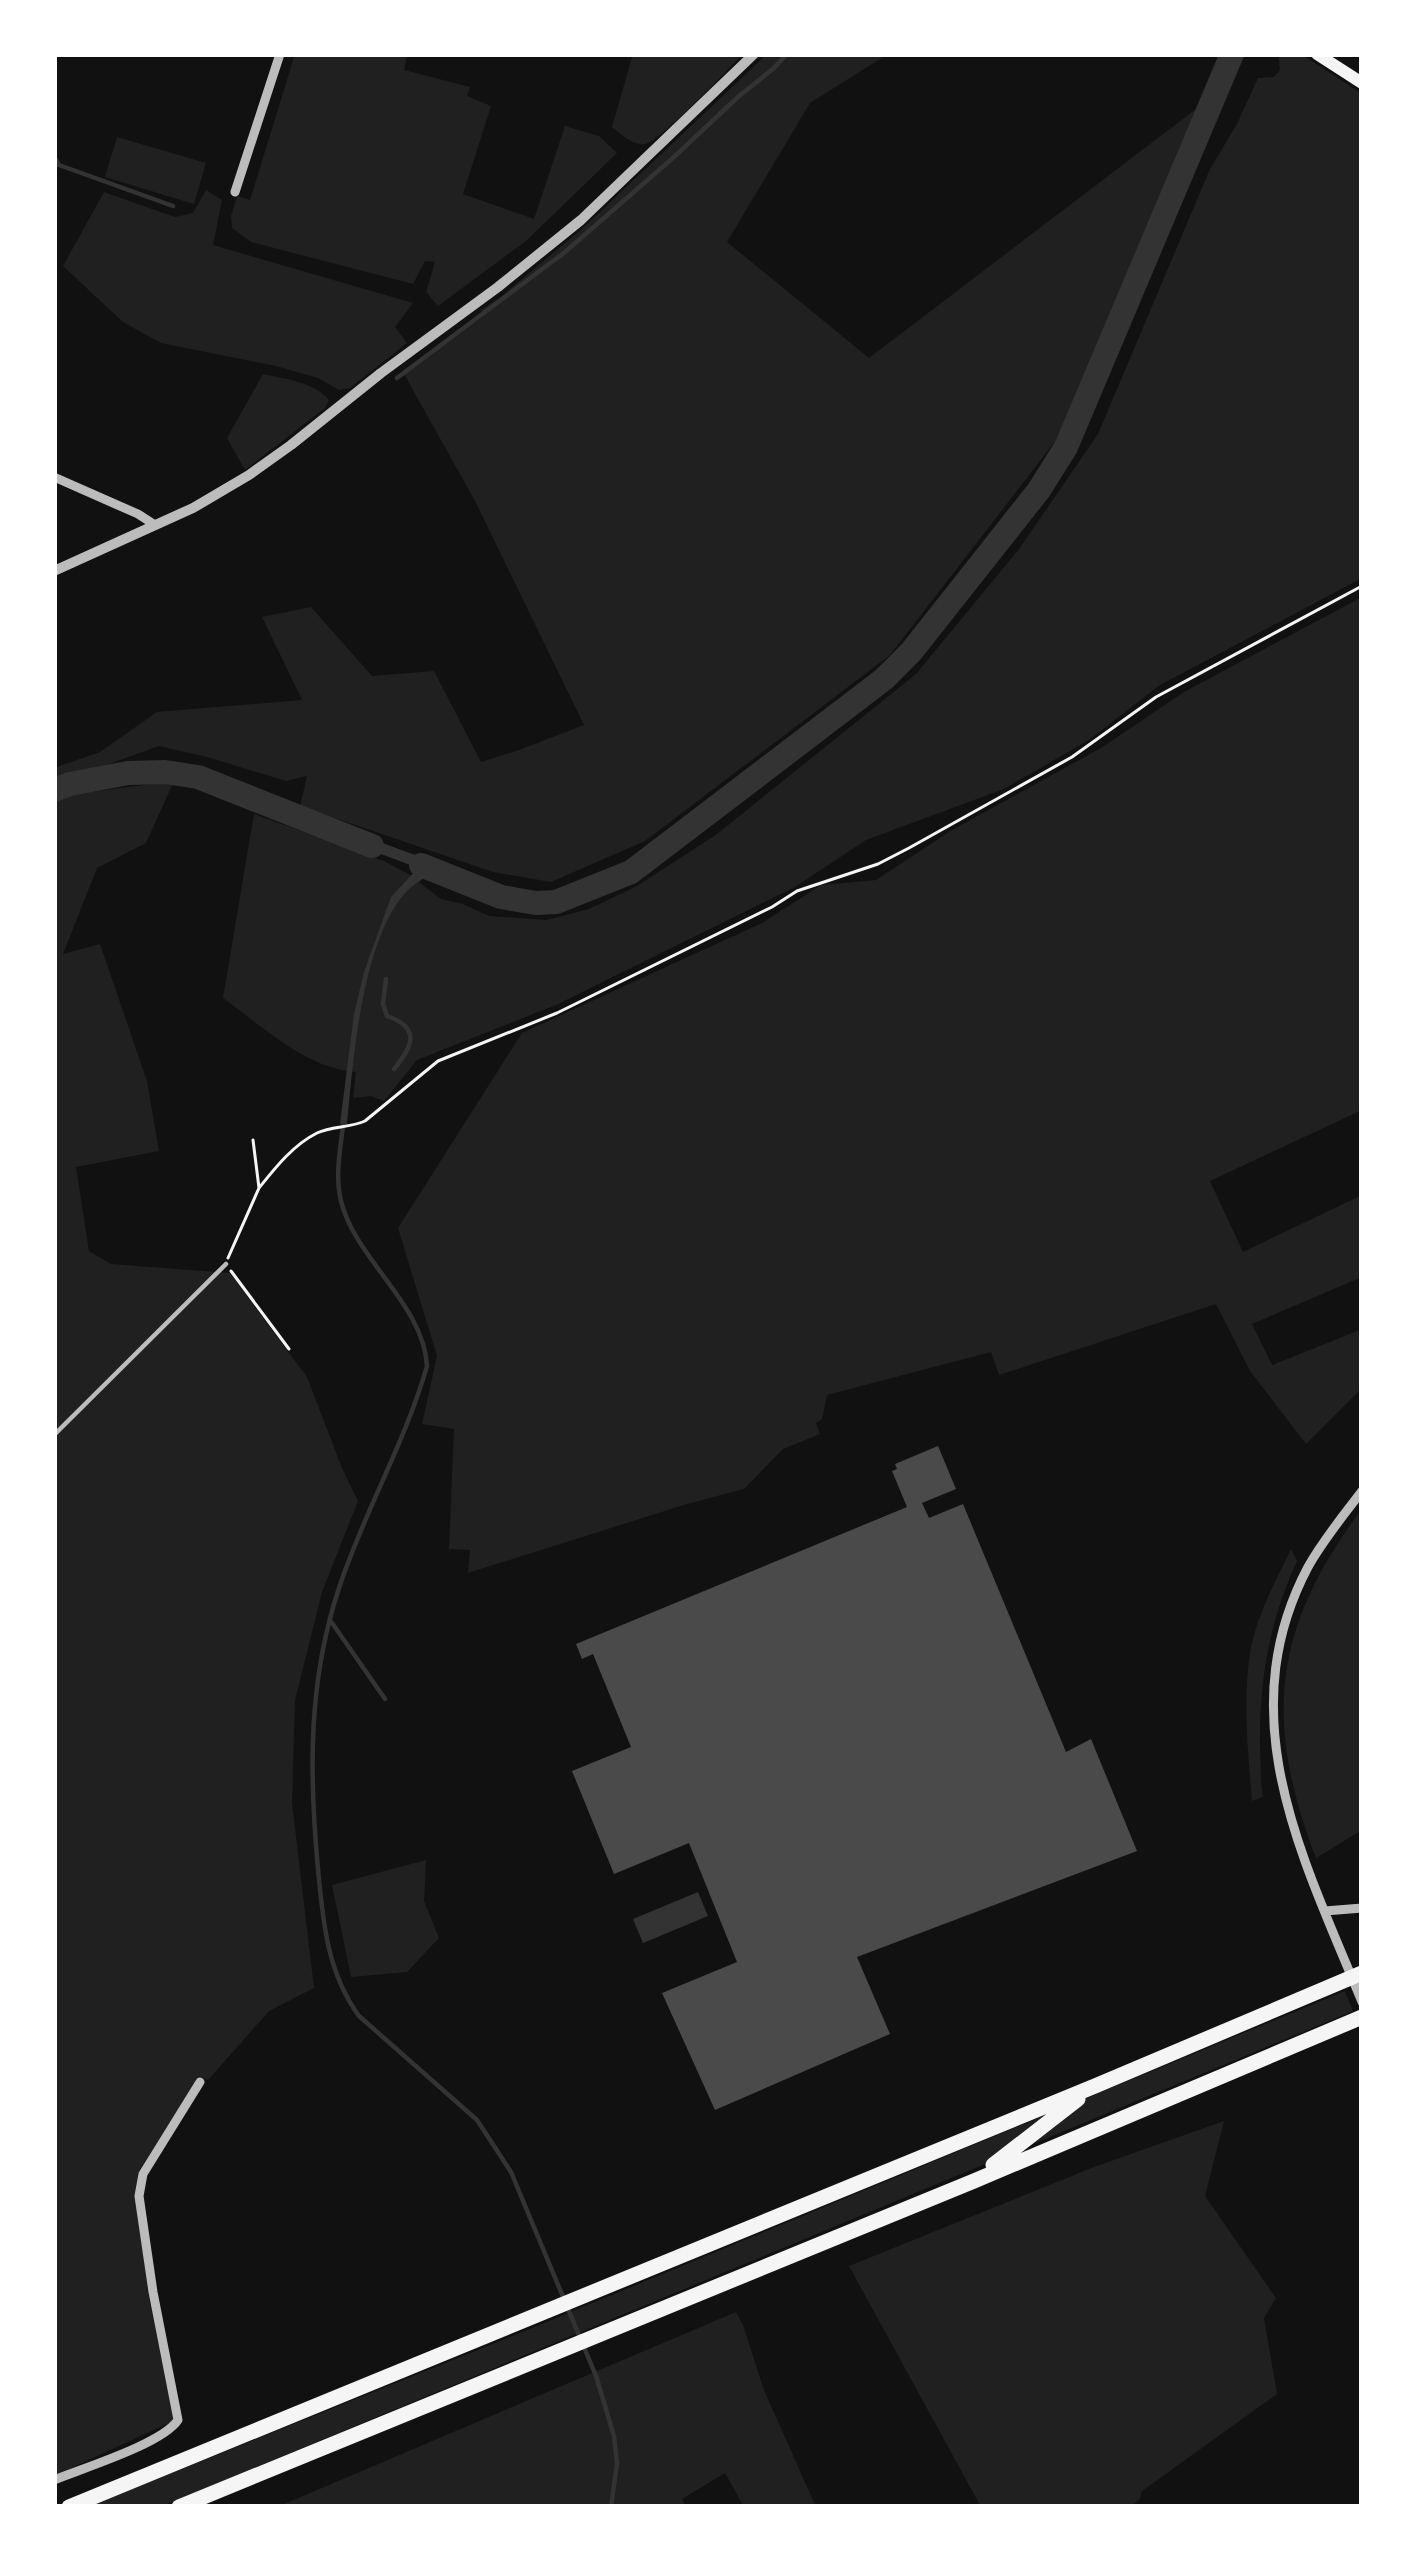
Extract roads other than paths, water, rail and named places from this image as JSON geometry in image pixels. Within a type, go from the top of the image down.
[{"type":"highway","points":[[69,2507],[1362,1973]]},
{"type":"highway","points":[[179,2507],[1362,2017]]},
{"type":"highway","points":[[974,2181],[1095,2086]]},
{"type":"main road","points":[[1317,54],[1362,83]]},
{"type":"street","points":[[235,192],[280,54]]},
{"type":"street","points":[[54,571],[194,508],[249,475],[580,220],[754,54]]},
{"type":"street","points":[[54,477],[155,525]]},
{"type":"street","points":[[1362,1491],[1326,1538],[1297,1592],[1282,1639],[1272,1709],[1288,1816],[1362,2002]]},
{"type":"street","points":[[1325,1911],[1362,1908]]},
{"type":"street","points":[[54,2480],[156,2439],[178,2420],[139,2196],[143,2174],[200,2082]]},
{"type":"lane","points":[[54,1435],[226,1264]]},
{"type":"waterway","points":[[397,378],[565,252],[787,54]]},
{"type":"waterway","points":[[421,865],[501,897],[536,903],[556,902],[631,872],[884,679],[911,652],[1039,490],[1066,447],[1232,54]]},
{"type":"waterway","points":[[54,156],[59,165],[173,206]]},
{"type":"waterway","points":[[54,790],[128,773],[198,777],[372,846]]},
{"type":"waterway","points":[[386,979],[383,1004],[387,1016],[405,1026],[410,1038],[394,1069]]},
{"type":"waterway","points":[[343,1126],[338,1173],[341,1201],[360,1243],[414,1323],[427,1366],[349,1560],[321,1658],[313,1762],[325,1927],[333,1964],[359,2016],[477,2120],[511,2172],[596,2376],[614,2436],[617,2463],[611,2507]]},
{"type":"waterway","points":[[330,1620],[385,1699]]}]
